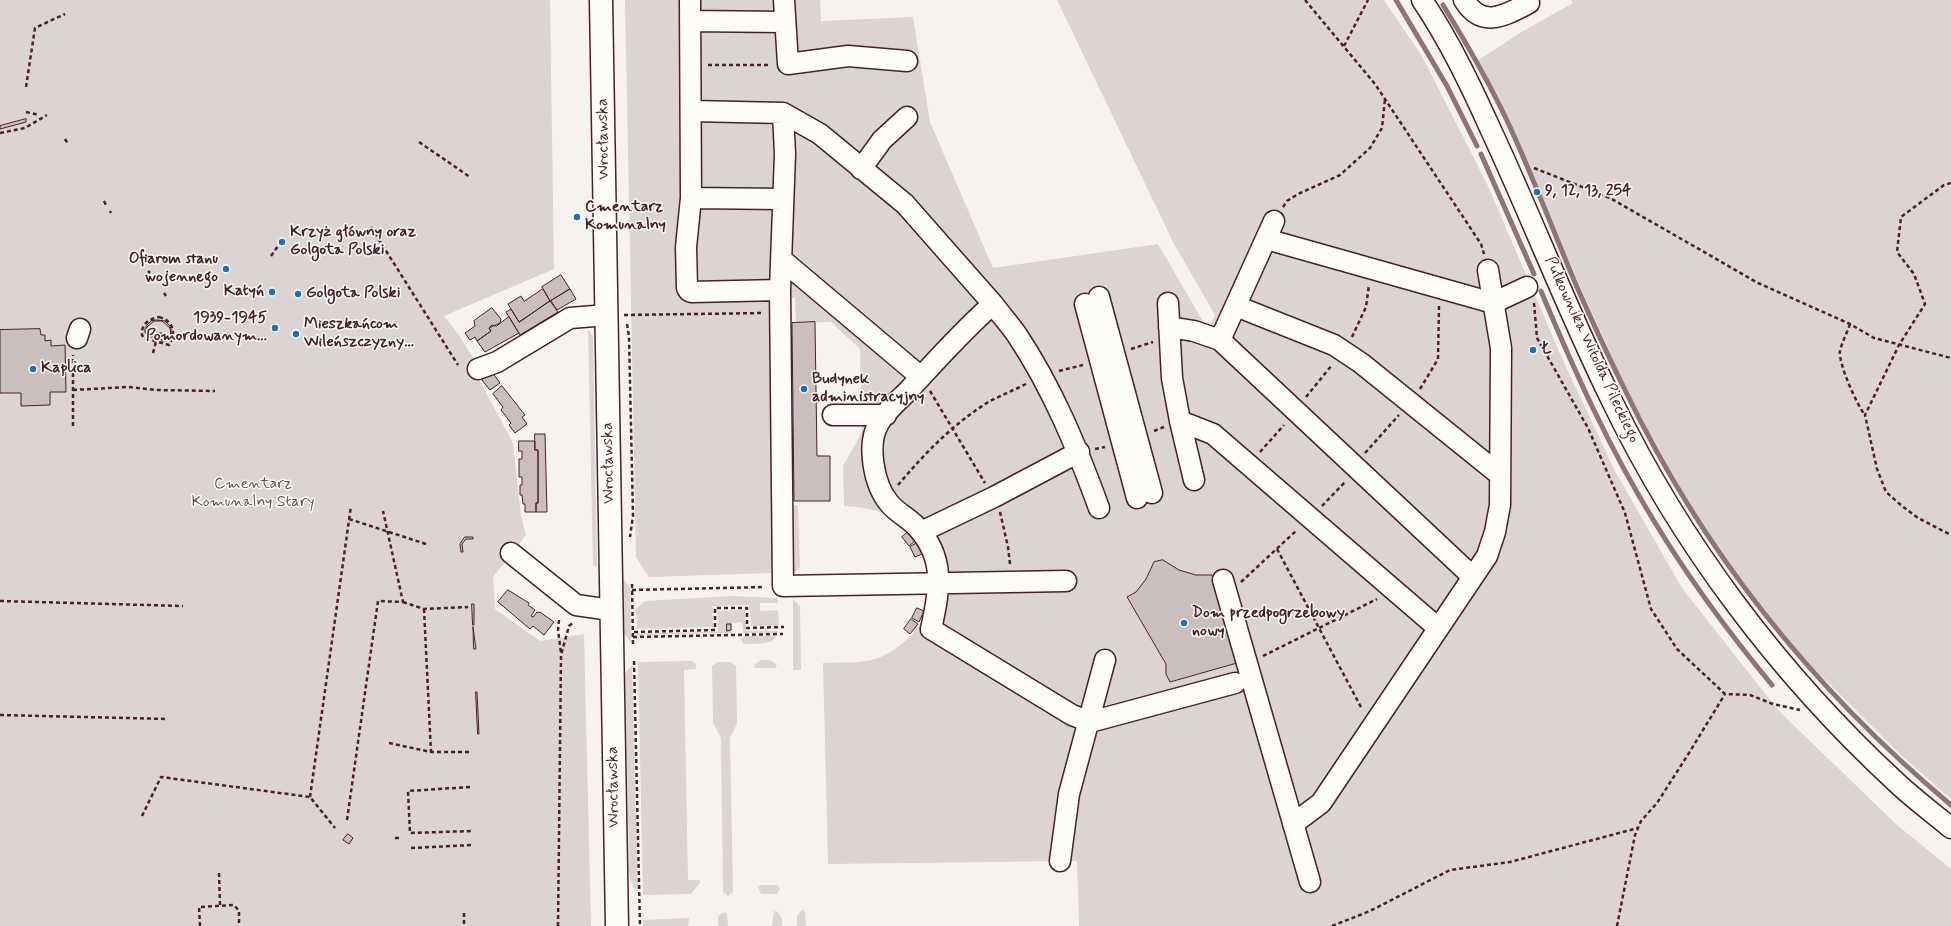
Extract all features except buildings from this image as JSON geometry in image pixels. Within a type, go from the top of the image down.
[{"type":"main road","name":"Wrocławska","points":[[601,0],[617,926]]},
{"type":"street","points":[[690,0],[689,65],[692,111],[691,198],[686,246],[687,283],[689,291],[781,301]]},
{"type":"street","points":[[784,0],[784,22],[788,64],[848,56],[907,61]]},
{"type":"street","points":[[1464,0],[1473,13],[1481,17],[1488,18],[1503,16],[1529,3]]},
{"type":"street","name":"Pułkownika Witolda Pileckiego","points":[[1430,3],[1517,185],[1612,402],[1658,489],[1701,557],[1786,667],[1862,750],[1899,785],[1951,828]]},
{"type":"street","points":[[690,20],[784,22]]},
{"type":"street","points":[[692,111],[783,113],[820,134],[905,204],[993,304],[1017,334],[1060,410],[1079,452],[1099,508]]},
{"type":"street","points":[[783,113],[785,154],[781,259],[783,586],[933,577],[1012,582],[1066,581]]},
{"type":"street","points":[[861,169],[882,140],[907,117]]},
{"type":"street","points":[[691,198],[783,199]]},
{"type":"street","points":[[1220,340],[1274,221]]},
{"type":"street","points":[[1266,239],[1493,303],[1530,292]]},
{"type":"street","points":[[781,259],[921,377]]},
{"type":"street","points":[[1293,824],[1321,803],[1487,556],[1495,532],[1500,505],[1501,348],[1488,270]]},
{"type":"street","points":[[1092,300],[1145,495]]},
{"type":"street","points":[[1168,303],[1172,378],[1180,421],[1194,480]]},
{"type":"street","points":[[993,304],[972,323],[878,423],[872,448],[875,478],[887,500],[929,541],[936,605],[931,629],[1072,715],[1090,722],[1235,683]]},
{"type":"street","points":[[1236,306],[1334,345],[1344,351],[1500,475]]},
{"type":"street","points":[[478,369],[497,362],[570,318],[607,316]]},
{"type":"street","points":[[1169,332],[1194,331],[1220,340],[1473,576]]},
{"type":"street","points":[[833,414],[886,415]]},
{"type":"street","points":[[1180,421],[1213,434],[1315,512],[1395,590],[1438,628]]},
{"type":"street","points":[[921,532],[994,497],[1079,452]]},
{"type":"street","points":[[511,553],[576,605],[611,610]]},
{"type":"street","points":[[1225,587],[1310,882]]},
{"type":"street","points":[[1060,861],[1069,794],[1090,722],[1105,660]]},
{"type":"path","points":[[1305,0],[1344,46],[1385,99],[1481,244],[1488,270]]},
{"type":"path","points":[[1344,46],[1368,0]]},
{"type":"path","points":[[26,87],[35,28],[65,14]]},
{"type":"path","points":[[689,65],[788,64]]},
{"type":"path","points":[[1274,221],[1287,201],[1298,194],[1340,175],[1370,148],[1382,128],[1385,99]]},
{"type":"path","points":[[26,112],[39,115]]},
{"type":"path","points":[[0,133],[25,128],[47,116]]},
{"type":"path","points":[[65,139],[68,144]]},
{"type":"path","points":[[419,142],[470,177]]},
{"type":"path","points":[[1534,168],[1610,198],[1758,283],[1850,324],[1874,338],[1951,358]]},
{"type":"path","points":[[1865,416],[1899,345],[1925,304],[1914,274],[1897,252],[1901,217],[1944,185],[1951,183]]},
{"type":"path","points":[[104,201],[106,205]]},
{"type":"path","points":[[371,227],[458,365]]},
{"type":"path","points":[[271,256],[278,246]]},
{"type":"path","points":[[141,259],[144,264]]},
{"type":"path","points":[[1357,329],[1366,307],[1371,269]]},
{"type":"path","points":[[1425,383],[1438,359],[1439,288]]},
{"type":"path","points":[[1530,292],[1537,338],[1588,428],[1625,513],[1651,609],[1677,649],[1725,694],[1750,695],[1773,704],[1801,711]]},
{"type":"path","points":[[607,316],[781,301]]},
{"type":"path","points":[[163,318],[172,326],[172,338],[169,345],[156,341],[144,338],[142,335],[142,328],[151,319],[163,318]]},
{"type":"path","points":[[1850,324],[1840,352],[1846,376],[1859,408],[1865,416],[1877,469],[1886,492],[1918,518],[1951,535]]},
{"type":"path","points":[[887,500],[927,452],[953,428],[990,402],[1042,376],[1107,357],[1169,332]]},
{"type":"path","points":[[152,353],[158,334]]},
{"type":"path","points":[[73,426],[73,390],[77,338]]},
{"type":"path","points":[[1306,397],[1344,351]]},
{"type":"path","points":[[921,377],[994,497],[1002,518],[1008,547],[1012,582]]},
{"type":"path","points":[[73,390],[128,387],[156,390],[215,391]]},
{"type":"path","points":[[1367,451],[1410,403]]},
{"type":"path","points":[[1258,453],[1288,421]]},
{"type":"path","points":[[1225,587],[1277,549],[1348,479]]},
{"type":"path","points":[[310,797],[351,506]]},
{"type":"path","points":[[383,511],[403,602]]},
{"type":"path","points":[[349,519],[429,545]]},
{"type":"path","points":[[1277,549],[1372,727]]},
{"type":"path","points":[[631,577],[633,645]]},
{"type":"path","points":[[632,590],[783,586]]},
{"type":"path","points":[[1247,665],[1395,590]]},
{"type":"path","points":[[0,601],[182,606]]},
{"type":"path","points":[[347,820],[378,601],[403,602],[424,609],[468,607]]},
{"type":"path","points":[[562,655],[569,626],[590,608]]},
{"type":"path","points":[[633,632],[715,630],[715,608],[747,608],[748,628],[784,627]]},
{"type":"path","points":[[424,609],[431,752]]},
{"type":"path","points":[[558,926],[562,655],[558,630],[559,620]]},
{"type":"path","points":[[633,637],[784,634]]},
{"type":"path","points":[[634,661],[640,926]]},
{"type":"path","points":[[1617,926],[1635,835],[1641,820],[1657,803],[1690,753],[1725,694]]},
{"type":"path","points":[[0,715],[168,719]]},
{"type":"path","points":[[389,743],[431,752],[470,752]]},
{"type":"path","points":[[142,816],[161,777],[310,797],[334,828]]},
{"type":"path","points":[[470,787],[408,791],[410,833],[472,831]]},
{"type":"path","points":[[1332,926],[1370,911],[1450,870],[1510,862],[1638,828]]},
{"type":"path","points":[[395,838],[402,838]]},
{"type":"path","points":[[411,848],[472,845]]},
{"type":"path","points":[[219,873],[220,905]]},
{"type":"path","points":[[200,926],[199,907],[220,905],[234,905],[239,911],[239,926]]},
{"type":"path","points":[[464,913],[464,926]]},
{"type":"green space","name":"Cmentarz Komunalny Stary","points":[[0,0],[550,0],[554,269],[444,316],[459,335],[474,359],[480,381],[513,443],[521,516],[526,535],[493,577],[495,609],[540,641],[584,634],[591,926],[0,926]]},
{"type":"green space","points":[[625,0],[820,0],[821,21],[913,17],[930,122],[993,268],[1158,244],[1208,330],[1215,315],[1174,244],[1057,0],[1384,0],[1422,56],[1487,184],[1565,365],[1615,471],[1682,588],[1778,710],[1897,825],[1951,869],[1951,926],[1079,926],[1077,861],[828,864],[823,663],[869,661],[881,657],[894,650],[916,630],[922,621],[926,607],[928,584],[924,559],[920,548],[913,537],[905,527],[895,519],[873,510],[844,506],[843,466],[862,432],[860,349],[831,322],[796,323],[795,298],[769,300],[773,573],[649,577],[636,557]]},
{"type":"green space","points":[[1571,0],[1951,0],[1951,799],[1901,755],[1790,645],[1712,544],[1639,417],[1548,215],[1528,166],[1477,61],[1523,31],[1573,3]]},
{"type":"green space","points":[[588,329],[593,337],[597,566],[593,566]]},
{"type":"green space","points":[[791,505],[797,505],[798,508],[800,567],[792,575]]},
{"type":"green space","points":[[623,579],[630,588],[631,642],[624,634],[623,629]]},
{"type":"green space","points":[[732,596],[777,598],[778,603],[760,603],[760,611],[778,610],[779,626],[751,626],[749,605],[713,606],[713,627],[637,629],[636,609],[645,601]]},
{"type":"green space","points":[[793,599],[800,606],[801,670],[793,670]]},
{"type":"green space","points":[[745,610],[746,631],[777,631],[777,633],[743,633],[742,622],[732,623],[732,633],[637,635],[637,633],[718,632],[717,611]]},
{"type":"green space","points":[[745,636],[776,637],[770,642],[762,644],[744,644],[741,639]]},
{"type":"green space","points":[[761,660],[770,660],[777,665],[775,668],[754,667],[755,664]]},
{"type":"green space","points":[[692,661],[696,664],[696,669],[684,670],[688,880],[700,880],[700,883],[691,894],[643,895],[638,662]]},
{"type":"green space","points":[[717,662],[731,662],[736,666],[737,723],[730,738],[733,892],[728,896],[723,892],[721,738],[713,723],[712,666]]},
{"type":"green space","points":[[632,665],[638,893],[634,889],[630,879],[629,869],[625,673]]},
{"type":"green space","points":[[761,885],[778,885],[780,889],[777,894],[761,894],[758,887]]},
{"type":"green space","points":[[802,910],[805,912],[806,926],[797,926],[797,916]]},
{"type":"green space","points":[[774,911],[778,912],[782,919],[782,926],[772,926]]},
{"type":"green space","points":[[724,912],[727,914],[728,926],[718,926],[718,916]]},
{"type":"green space","points":[[689,918],[688,926],[643,926],[643,920]]},
{"type":"waterway","points":[[1396,0],[1447,86],[1477,146]]},
{"type":"waterway","points":[[1443,5],[1474,57],[1502,110],[1577,287],[1607,353],[1657,452],[1690,509],[1727,564],[1766,616],[1809,667],[1853,715],[1901,761],[1951,805]]},
{"type":"waterway","points":[[1481,154],[1534,274]]},
{"type":"waterway","points":[[1541,291],[1566,350],[1607,437],[1667,543],[1725,626],[1772,685]]},
{"type":"place","name":"9, 12, 13, 254","points":[[1537,192]]},
{"type":"place","name":"Cmentarz Komunalny","points":[[577,217]]},
{"type":"place","name":"Krzyż główny oraz Golgota Polski","points":[[282,242]]},
{"type":"place","name":"Ofiarom stanu wojennego","points":[[226,269]]},
{"type":"place","name":"Katyń","points":[[272,292]]},
{"type":"place","name":"Golgota Polski","points":[[298,294]]},
{"type":"place","name":"1939-1945 Pomordowanym...","points":[[275,328]]},
{"type":"place","name":"Mieszkańcom Wileńszczyzny...","points":[[296,334]]},
{"type":"place","name":"Ł","points":[[1533,350]]},
{"type":"place","name":"Kaplica","points":[[33,369]]},
{"type":"place","name":"Budynek administracyjny","points":[[804,389]]},
{"type":"place","name":"Dom przedpogrzebowy nowy","points":[[1184,623]]}]
